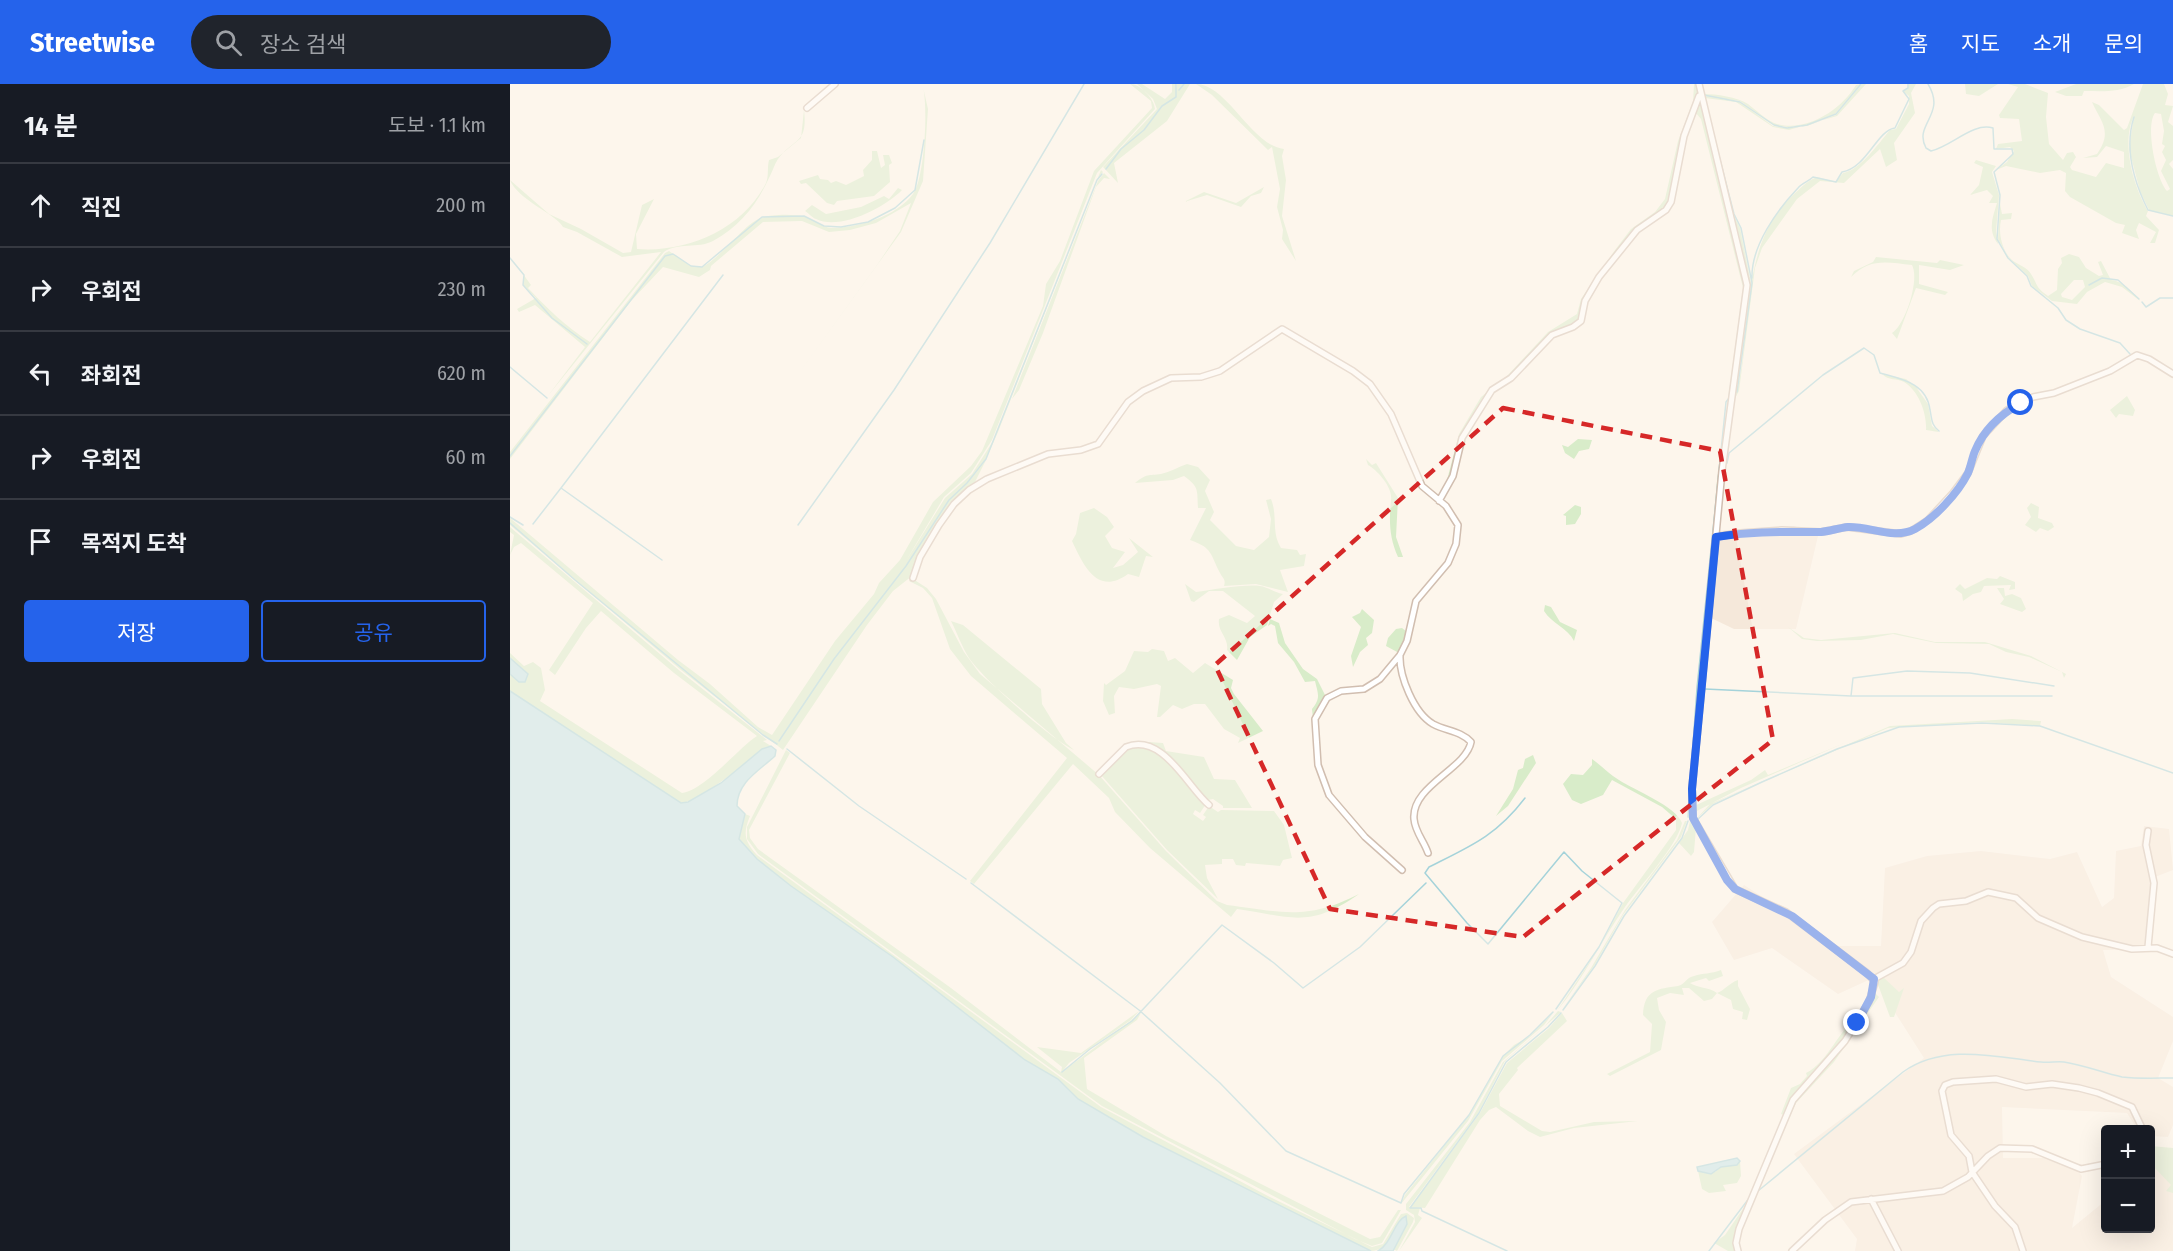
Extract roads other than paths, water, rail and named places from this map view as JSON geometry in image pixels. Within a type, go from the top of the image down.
[{"type":"street","points":[[807,108],[835,84]]},
{"type":"street","points":[[1439,501],[1453,476],[1462,438],[1492,390],[1511,378],[1552,335],[1573,327],[1581,321],[1585,301],[1599,277],[1637,230],[1666,210],[1671,202],[1684,136],[1697,105],[1699,85]]},
{"type":"street","points":[[1699,85],[1747,285],[1716,537],[1692,789],[1693,818],[1727,880],[1735,889],[1792,916],[1874,979]]},
{"type":"street","points":[[913,578],[920,557],[939,525],[954,504],[969,490],[1048,454],[1081,450],[1098,444],[1128,402],[1143,391],[1171,378],[1201,377],[1220,371],[1282,329],[1370,384],[1391,414],[1422,486],[1454,514],[1458,534],[1448,563],[1416,602],[1407,641],[1400,655],[1380,679],[1364,688],[1341,691],[1327,698],[1315,719],[1318,765],[1329,795],[1365,837],[1402,870]]},
{"type":"street","points":[[1716,537],[1782,530],[1821,532],[1847,527],[1901,534],[1911,531],[1928,520],[1953,493],[1968,473],[1980,440],[2007,410],[2033,397],[2054,393],[2110,371],[2137,355],[2149,358],[2173,374]]},
{"type":"street","points":[[1400,655],[1400,663],[1409,692],[1426,718],[1432,724],[1471,742],[1468,749],[1446,774],[1428,788],[1414,811],[1416,830],[1428,854]]},
{"type":"street","points":[[1099,774],[1126,747],[1148,747],[1165,756],[1179,768],[1199,797],[1209,805]]},
{"type":"street","points":[[2148,831],[2146,845],[2154,883],[2148,947]]},
{"type":"street","points":[[1738,1251],[1736,1239],[1739,1229],[1788,1108],[1796,1095],[1845,1041],[1869,1002],[1874,979],[1903,963],[1911,952],[1921,921],[1933,908],[1939,904],[1966,902],[1988,892],[2016,898],[2041,920],[2082,937],[2132,949],[2148,947],[2173,954]]},
{"type":"street","points":[[2023,1251],[2015,1227],[1995,1206],[1972,1172],[1969,1156],[1951,1135],[1942,1091],[1948,1083],[1996,1078],[2026,1087],[2052,1084],[2098,1093],[2132,1107],[2141,1125]]},
{"type":"street","points":[[1792,1251],[1842,1207],[1851,1202],[1942,1191],[1960,1182],[1994,1152],[2008,1147],[2032,1149],[2077,1169],[2090,1169],[2101,1166]]},
{"type":"street","points":[[1871,1199],[1898,1251]]},
{"type":"water","points":[[510,658],[528,674],[525,682],[519,682],[510,674]]},
{"type":"water","points":[[510,691],[681,803],[688,802],[721,783],[762,749],[771,746],[776,750],[775,756],[745,783],[737,806],[745,814],[739,839],[757,859],[791,886],[893,957],[1025,1060],[1058,1079],[1078,1099],[1143,1137],[1371,1251],[510,1251]]},
{"type":"water","points":[[1737,1158],[1740,1161],[1737,1165],[1721,1167],[1711,1174],[1698,1171],[1697,1167]]},
{"type":"water","points":[[1406,1216],[1407,1224],[1393,1251],[1378,1251],[1387,1243],[1399,1222]]},
{"type":"waterway","points":[[798,525],[894,390],[990,243],[1084,84]]},
{"type":"waterway","points":[[1106,169],[1121,149],[1144,130],[1162,106],[1176,97],[1176,84]]},
{"type":"waterway","points":[[1179,90],[1184,84]]},
{"type":"waterway","points":[[1704,95],[1740,102],[1774,125],[1787,128],[1807,125],[1836,114],[1861,84]]},
{"type":"waterway","points":[[1752,278],[1753,266],[1761,241],[1782,207],[1800,186],[1813,177],[1836,182],[1842,172],[1858,164],[1883,135],[1895,128],[1909,99],[1903,91],[1908,88],[1908,84]]},
{"type":"waterway","points":[[1928,84],[1934,104],[1924,132],[1923,140],[1926,148],[1931,151],[1970,131],[1985,127],[1993,128],[1994,149],[2012,149],[2013,154],[1994,172],[2000,195],[1997,239],[2008,258],[2027,276],[2031,286],[2058,308],[2066,320],[2080,329],[2120,343],[2130,354]]},
{"type":"waterway","points":[[2134,117],[2130,153],[2138,188],[2148,210],[2173,216]]},
{"type":"waterway","points":[[1711,125],[1734,214],[1741,228],[1752,283],[1737,392]]},
{"type":"waterway","points":[[510,456],[665,256],[673,254],[691,266],[702,267],[762,217],[804,216],[824,226],[841,227],[868,222],[895,208],[915,190],[924,140]]},
{"type":"waterway","points":[[779,741],[834,659],[906,566],[949,500],[967,483],[986,459],[1097,180],[1102,174]]},
{"type":"waterway","points":[[510,258],[524,275],[523,285],[552,318],[587,344]]},
{"type":"waterway","points":[[561,488],[723,275]]},
{"type":"waterway","points":[[2089,285],[2102,278],[2118,280],[2139,299]]},
{"type":"waterway","points":[[2142,302],[2146,307],[2160,298],[2173,298]]},
{"type":"waterway","points":[[1727,463],[1729,453],[1823,375],[1864,348],[1874,355],[1880,373],[1912,384],[1924,394],[1928,401],[1933,424],[1939,431]]},
{"type":"waterway","points":[[510,367],[547,398]]},
{"type":"waterway","points":[[1688,817],[1697,688],[1726,402],[1729,398]]},
{"type":"waterway","points":[[533,524],[561,488],[662,560]]},
{"type":"waterway","points":[[510,517],[523,525]]},
{"type":"waterway","points":[[510,523],[575,580],[763,735],[777,744]]},
{"type":"waterway","points":[[1851,696],[1853,678],[1907,671],[1970,673],[2054,686]]},
{"type":"waterway","points":[[1705,689],[1851,696],[2052,696]]},
{"type":"waterway","points":[[1697,820],[1713,805],[1762,782],[1837,749],[1899,727],[1982,723],[2040,726],[2173,773]]},
{"type":"waterway","points":[[787,749],[859,806],[966,879]]},
{"type":"waterway","points":[[1525,798],[1493,831],[1429,867],[1425,873],[1488,944],[1564,852],[1582,871],[1622,903],[1599,947],[1556,1009]]},
{"type":"waterway","points":[[1563,1010],[1595,966],[1624,916],[1682,838],[1688,821]]},
{"type":"waterway","points":[[971,883],[1139,1010],[1220,1083],[1286,1151],[1401,1203],[1404,1194],[1469,1115],[1503,1056],[1530,1035],[1553,1012]]},
{"type":"waterway","points":[[1062,1072],[1090,1049],[1132,1021],[1222,925],[1274,963],[1303,988],[1360,947],[1426,883]]},
{"type":"waterway","points":[[1410,1208],[1479,1113],[1506,1062],[1548,1027],[1561,1013]]},
{"type":"waterway","points":[[1758,1191],[1903,1072],[1919,1063],[1936,1058],[1970,1054],[1988,1055],[2041,1062],[2064,1062],[2122,1077],[2173,1078]]},
{"type":"waterway","points":[[1709,1251],[1750,1197]]},
{"type":"waterway","points":[[1411,1208],[1421,1208],[1422,1211],[1507,1251]]}]
